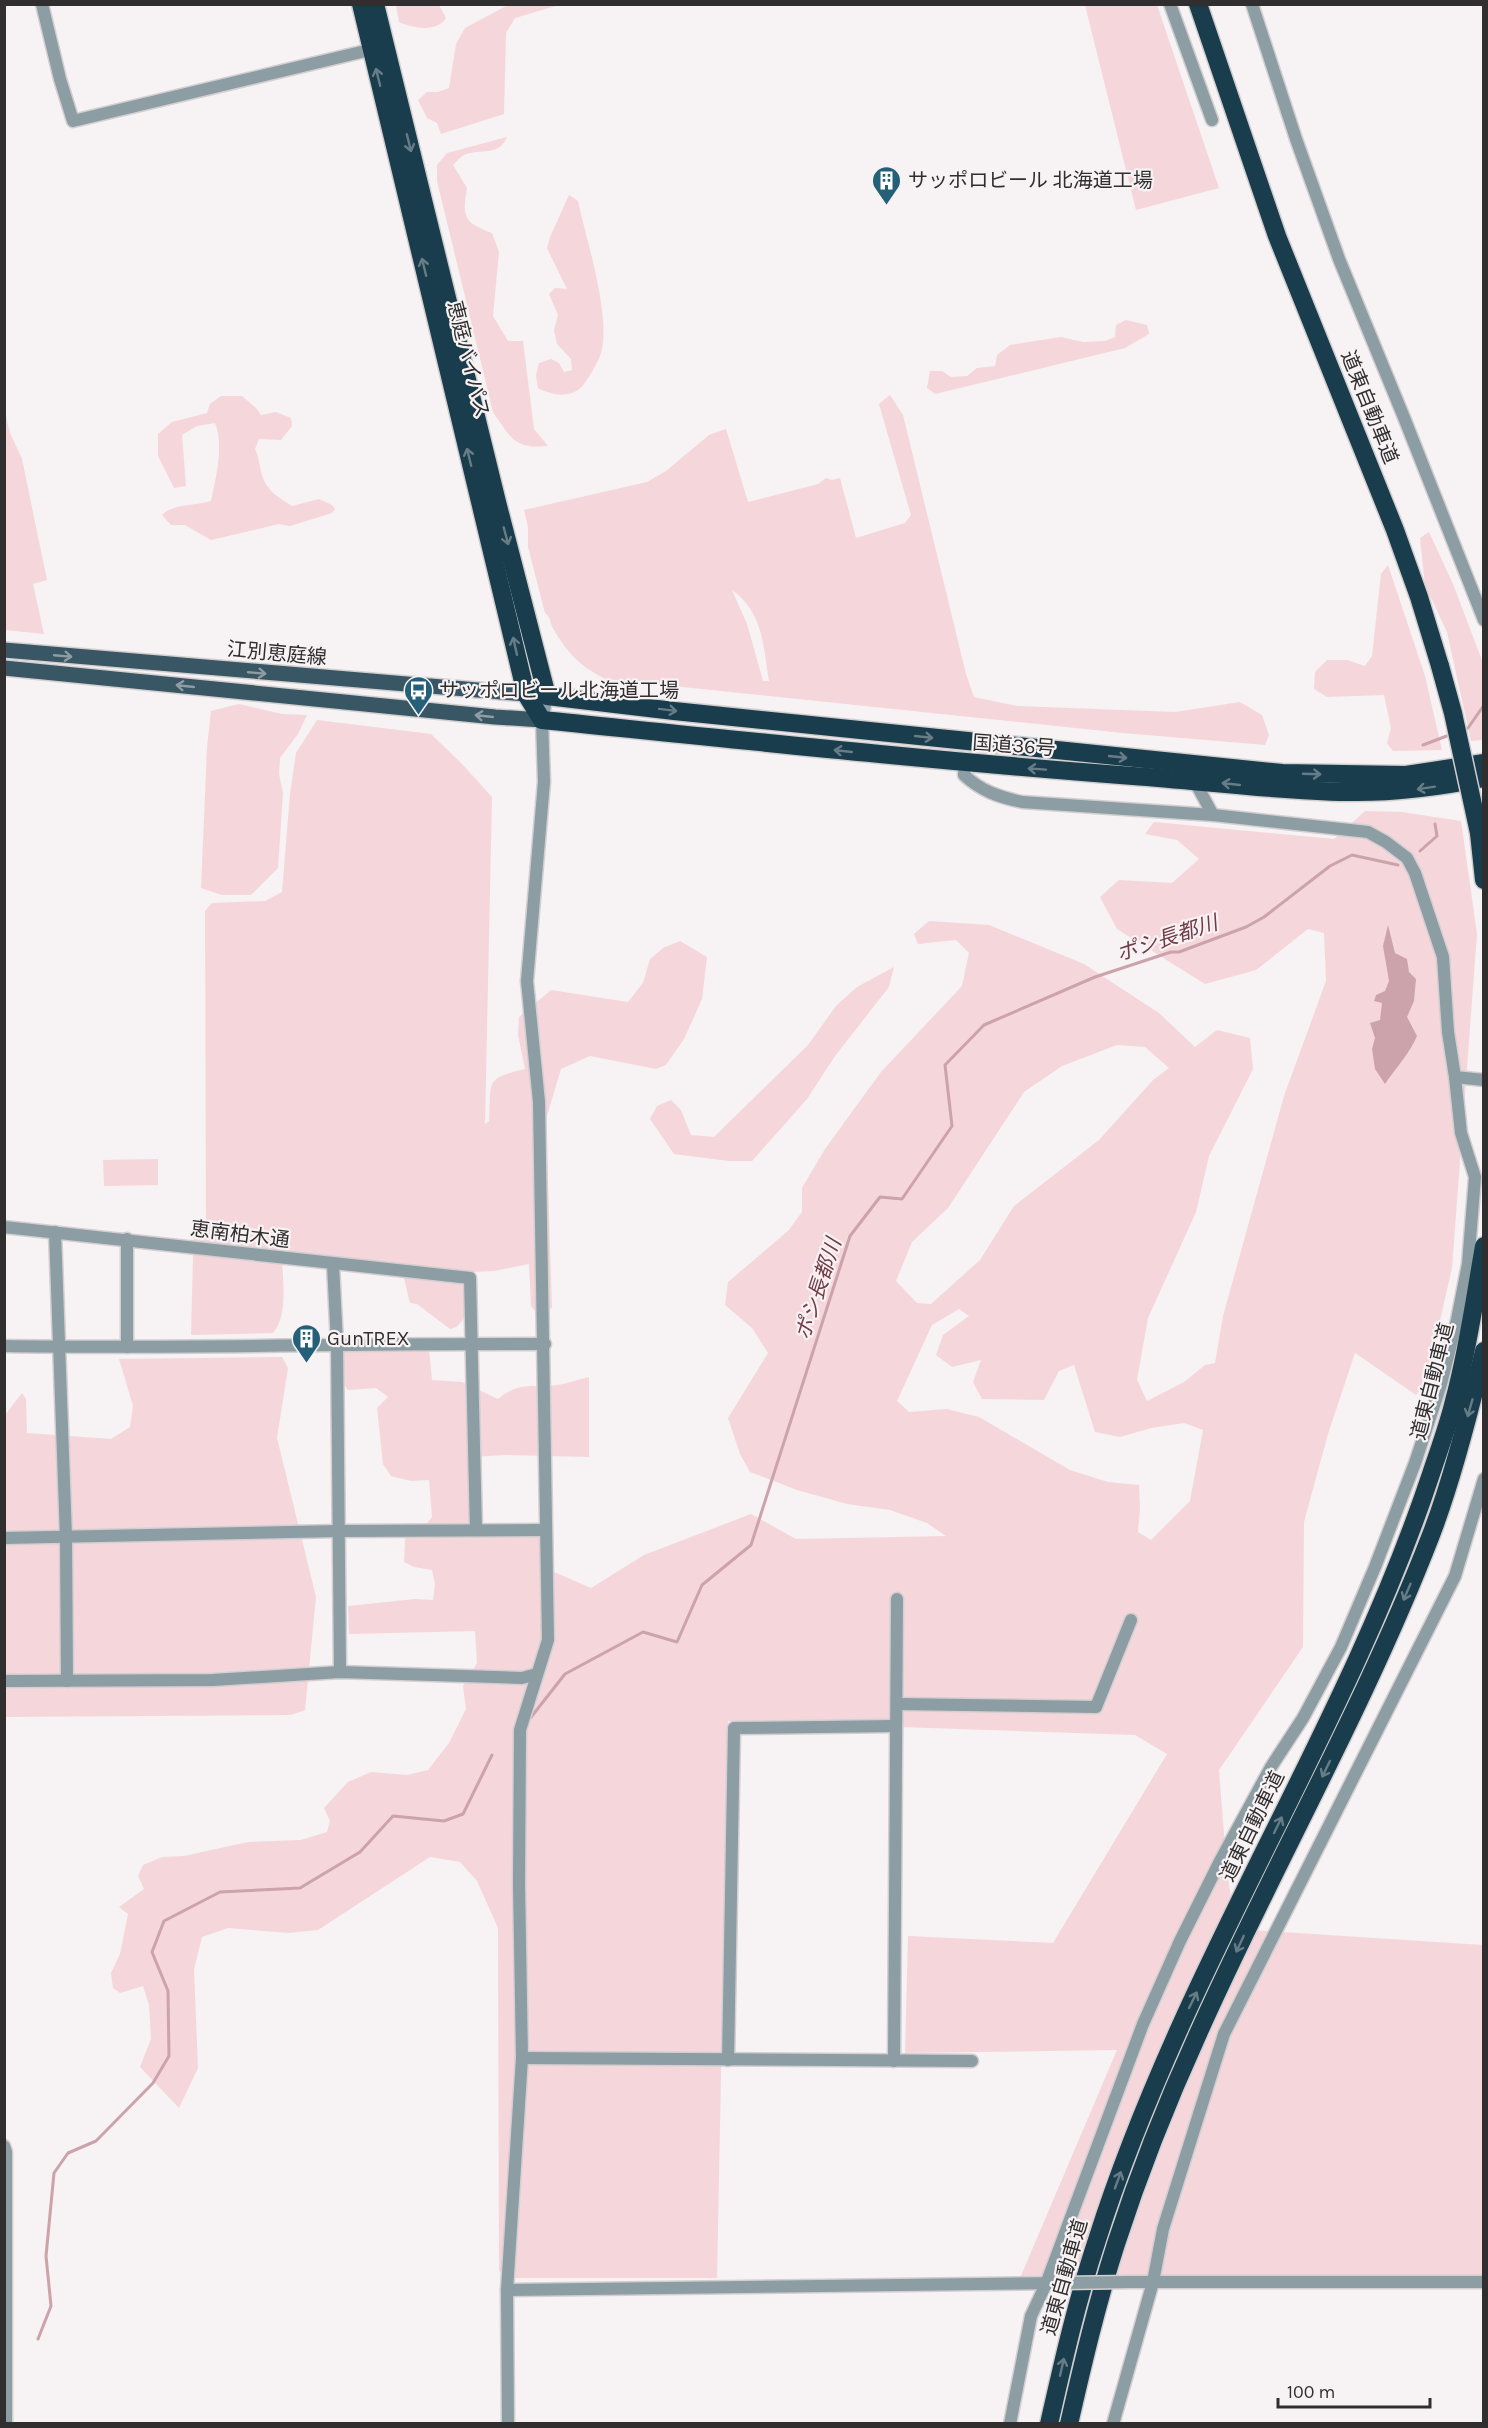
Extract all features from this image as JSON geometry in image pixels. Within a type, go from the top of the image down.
[{"type":"highway","name":"恵庭バイパス","points":[[361,4],[378,48],[547,696]]},
{"type":"highway","name":"恵庭バイパス","points":[[375,4],[378,48],[526,694],[542,720]]},
{"type":"highway","name":"道東自動車道","points":[[1198,4],[1277,236],[1395,530],[1419,597],[1453,713],[1484,858]]},
{"type":"highway","name":"国道36号","points":[[547,696],[1282,773],[1406,774],[1484,763]]},
{"type":"highway","name":"国道36号","points":[[542,720],[965,764],[1194,780],[1282,789],[1348,792],[1413,790],[1484,778]]},
{"type":"highway","name":"道東自動車道","points":[[1479,833],[1484,880]]},
{"type":"highway","name":"道東自動車道","points":[[1048,2424],[1096,2241],[1136,2131],[1185,2017],[1367,1639],[1415,1523],[1454,1402],[1472,1319],[1484,1246]]},
{"type":"highway","name":"道東自動車道","points":[[1069,2424],[1085,2351],[1116,2245],[1155,2136],[1198,2034],[1253,1915],[1389,1635],[1432,1532],[1471,1404],[1484,1351]]},
{"type":"main road","name":"江別恵庭線","points":[[4,650],[547,696]]},
{"type":"main road","points":[[4,668],[542,720]]},
{"type":"street","points":[[42,4],[60,79],[73,121],[378,48]]},
{"type":"street","points":[[1170,4],[1212,120]]},
{"type":"street","points":[[1252,4],[1296,140],[1339,259],[1406,420],[1484,620]]},
{"type":"street","points":[[508,2424],[507,2290],[522,2058],[519,1883],[520,1730],[548,1640],[545,1530],[545,1344],[539,1102],[526,981],[544,782],[542,720],[547,696]]},
{"type":"street","points":[[965,764],[964,775],[976,786],[1012,800],[1213,815],[1368,832],[1407,858],[1415,873],[1443,957],[1448,1032],[1461,1132],[1475,1177],[1473,1214],[1457,1320],[1441,1384],[1415,1463],[1341,1647],[1303,1718],[1271,1767],[1226,1851],[1180,1941],[1143,2024],[1046,2284],[1031,2316],[1010,2424]]},
{"type":"street","points":[[1194,780],[1213,815]]},
{"type":"street","points":[[1455,1077],[1484,1080]]},
{"type":"street","name":"恵南柏木通","points":[[4,1227],[127,1239],[333,1265],[470,1278],[472,1344]]},
{"type":"street","points":[[54,1232],[66,1538],[67,1681]]},
{"type":"street","points":[[127,1239],[127,1347]]},
{"type":"street","points":[[333,1265],[340,1672]]},
{"type":"street","points":[[472,1344],[476,1530]]},
{"type":"street","points":[[4,1346],[545,1344]]},
{"type":"street","points":[[1113,2424],[1153,2282],[1163,2229],[1224,2034],[1455,1576],[1484,1479]]},
{"type":"street","points":[[4,1539],[339,1531],[545,1530]]},
{"type":"street","points":[[894,2061],[897,1599]]},
{"type":"street","points":[[897,1704],[1096,1707],[1131,1620]]},
{"type":"street","points":[[4,1682],[213,1680],[340,1672],[522,1678],[537,1674]]},
{"type":"street","points":[[728,2060],[734,1728],[896,1726]]},
{"type":"street","points":[[522,2058],[972,2061]]},
{"type":"street","points":[[4,2146],[6,2152],[6,2424]]},
{"type":"street","points":[[507,2290],[1128,2282],[1484,2282]]},
{"type":"shaded area","points":[[510,4],[559,5],[515,18],[506,33],[504,114],[441,134],[437,123],[427,118],[418,100],[427,92],[438,92],[449,88],[456,44],[465,28]]},
{"type":"shaded area","points":[[396,5],[439,5],[446,18],[436,26],[424,28],[411,26],[399,22]]},
{"type":"shaded area","points":[[1085,5],[1157,5],[1219,188],[1136,210]]},
{"type":"shaded area","points":[[507,137],[504,143],[494,150],[464,155],[453,165],[467,188],[465,213],[467,218],[476,226],[492,233],[499,252],[493,316],[508,341],[523,341],[534,429],[548,446],[528,446],[514,440],[493,412],[437,181],[437,165],[447,153]]},
{"type":"shaded area","points":[[569,195],[578,201],[592,258],[601,302],[603,341],[600,356],[584,384],[574,392],[562,395],[538,388],[536,375],[539,363],[551,359],[559,363],[564,372],[572,370],[571,359],[557,344],[554,330],[558,315],[549,294],[555,288],[567,289],[547,248]]},
{"type":"shaded area","points":[[1126,320],[1147,325],[1149,334],[1125,348],[935,394],[927,388],[930,371],[942,371],[951,377],[967,376],[977,368],[995,366],[997,355],[1010,345],[1061,337],[1083,342],[1105,341],[1115,337],[1116,325]]},
{"type":"shaded area","points":[[890,395],[903,415],[966,674],[974,697],[1017,706],[1175,712],[1240,702],[1262,715],[1269,735],[1265,745],[1123,733],[606,679],[582,665],[564,646],[545,613],[528,547],[528,527],[524,510],[647,482],[666,471],[709,435],[726,429],[748,502],[818,484],[826,478],[832,480],[840,478],[856,538],[905,523],[911,515],[879,404]],"holes":[[[732,590],[743,599],[760,631],[769,681],[763,681],[747,624]]]},
{"type":"shaded area","points":[[221,396],[242,396],[261,415],[276,412],[291,418],[292,426],[281,440],[259,439],[255,449],[265,483],[279,498],[292,506],[319,499],[332,505],[335,509],[332,513],[290,526],[279,524],[211,540],[185,525],[171,525],[162,515],[167,511],[179,506],[211,501],[218,462],[218,432],[215,423],[197,426],[182,435],[186,486],[174,488],[158,456],[158,434],[172,422],[207,413],[210,404]]},
{"type":"shaded area","points":[[5,412],[10,433],[22,459],[47,580],[33,584],[44,634],[5,630]]},
{"type":"shaded area","points":[[1429,532],[1453,584],[1483,663],[1483,740],[1471,741],[1447,632],[1425,585],[1420,538]]},
{"type":"shaded area","points":[[1388,565],[1425,676],[1442,750],[1393,751],[1387,743],[1391,728],[1384,695],[1327,697],[1314,689],[1315,672],[1327,660],[1347,660],[1365,666],[1372,656],[1381,574]]},
{"type":"shaded area","points":[[239,704],[282,714],[307,715],[298,734],[280,758],[279,774],[283,793],[278,868],[251,895],[222,895],[201,888],[207,747],[211,711]]},
{"type":"shaded area","points":[[317,720],[431,734],[492,797],[485,1124],[489,1121],[492,1084],[502,1076],[525,1069],[518,1035],[519,1017],[551,990],[628,1002],[643,983],[650,959],[663,948],[680,941],[707,957],[702,999],[684,1039],[666,1065],[656,1069],[590,1056],[561,1069],[546,1119],[552,1308],[537,1313],[531,1306],[529,1264],[494,1271],[471,1272],[468,1306],[462,1321],[450,1329],[417,1304],[410,1303],[401,1266],[282,1255],[283,1306],[278,1325],[273,1333],[191,1335],[194,1220],[206,1220],[205,911],[212,903],[265,901],[282,892],[290,794],[296,753]]},
{"type":"shaded area","points":[[1365,811],[1402,812],[1461,821],[1477,934],[1452,1268],[1426,1382],[1416,1395],[1355,1353],[1328,1434],[1304,1522],[1303,1647],[1219,1770],[1227,1872],[1236,1929],[1483,1945],[1483,2282],[1020,2278],[1117,2050],[905,2053],[908,1936],[1053,1943],[1167,1754],[1135,1735],[728,1721],[717,2278],[515,2278],[499,2271],[498,1928],[477,1881],[460,1862],[430,1857],[318,1930],[289,1933],[228,1928],[202,1937],[194,1969],[198,2068],[179,2108],[140,2067],[151,2039],[149,2005],[143,1986],[120,1993],[113,1988],[111,1973],[120,1954],[128,1914],[119,1907],[144,1889],[138,1876],[143,1865],[162,1857],[184,1856],[248,1842],[301,1840],[327,1832],[330,1821],[324,1808],[348,1782],[371,1772],[407,1775],[428,1770],[449,1743],[466,1709],[463,1686],[477,1663],[475,1631],[349,1634],[348,1606],[415,1599],[433,1600],[435,1584],[432,1570],[414,1567],[404,1562],[406,1523],[427,1523],[432,1517],[429,1480],[411,1481],[391,1476],[383,1464],[377,1408],[388,1397],[376,1388],[348,1390],[341,1381],[342,1350],[429,1349],[432,1380],[462,1382],[498,1399],[520,1387],[548,1386],[589,1377],[589,1457],[506,1455],[470,1457],[472,1535],[539,1534],[551,1546],[554,1572],[591,1588],[644,1555],[751,1514],[796,1539],[946,1536],[927,1523],[890,1510],[847,1504],[797,1490],[750,1472],[740,1454],[728,1418],[768,1353],[752,1328],[725,1305],[728,1282],[788,1231],[802,1212],[802,1188],[825,1149],[881,1072],[962,986],[969,953],[956,940],[918,944],[914,934],[929,921],[989,925],[1084,964],[1159,1013],[1195,1047],[1217,1030],[1250,1038],[1253,1069],[1209,1156],[1196,1212],[1148,1318],[1137,1380],[1147,1401],[1184,1382],[1205,1365],[1215,1363],[1223,1316],[1284,1096],[1326,981],[1324,933],[1308,929],[1256,970],[1205,984],[1117,929],[1100,897],[1119,880],[1172,883],[1199,859],[1177,840],[1145,834],[1154,822],[1334,839]],"holes":[[[1117,1045],[1145,1047],[1169,1068],[1153,1080],[1099,1140],[1014,1206],[980,1260],[931,1304],[917,1303],[896,1281],[912,1242],[948,1208],[1024,1092],[1062,1066]],[[959,1309],[969,1316],[943,1335],[936,1355],[952,1367],[981,1360],[973,1382],[982,1399],[1044,1400],[1059,1371],[1074,1365],[1095,1432],[1120,1437],[1151,1428],[1184,1423],[1203,1430],[1190,1501],[1151,1540],[1138,1532],[1139,1485],[1108,1482],[1070,1470],[979,1417],[947,1409],[909,1412],[897,1401],[932,1325]]]},
{"type":"shaded area","points":[[1388,925],[1395,953],[1407,959],[1409,972],[1416,979],[1414,1001],[1407,1017],[1417,1036],[1385,1084],[1375,1069],[1372,1049],[1375,1038],[1370,1023],[1380,1020],[1382,1003],[1374,1001],[1376,995],[1385,991],[1389,981],[1383,946]]},
{"type":"shaded area","points":[[894,967],[889,987],[835,1056],[807,1099],[752,1161],[729,1161],[674,1154],[650,1119],[657,1106],[671,1100],[681,1110],[691,1135],[714,1137],[808,1045],[836,1006],[857,987]]},
{"type":"shaded area","points":[[158,1159],[158,1185],[104,1186],[103,1160]]},
{"type":"shaded area","points":[[282,1357],[288,1368],[277,1438],[316,1597],[305,1710],[291,1715],[5,1717],[5,1415],[22,1393],[26,1399],[27,1433],[111,1439],[130,1427],[133,1406],[119,1359]]},
{"type":"waterway","name":"ポシ長都川","points":[[1464,729],[1468,728],[1484,705]]},
{"type":"waterway","name":"ポシ長都川","points":[[1423,745],[1452,734]]},
{"type":"waterway","name":"ポシ長都川","points":[[1420,851],[1437,836],[1435,824]]},
{"type":"waterway","name":"ポシ長都川","points":[[528,1721],[565,1674],[643,1632],[677,1642],[702,1585],[751,1545],[850,1236],[880,1197],[902,1199],[952,1126],[945,1065],[984,1025],[1095,977],[1171,952],[1179,952],[1246,927],[1264,917],[1330,866],[1352,855],[1398,865]]},
{"type":"waterway","name":"ポシ長都川","points":[[38,2339],[51,2306],[46,2256],[54,2173],[68,2153],[96,2141],[153,2083],[169,2056],[168,1991],[152,1952],[164,1921],[220,1892],[300,1888],[360,1852],[393,1816],[444,1821],[463,1814],[492,1755]]},
{"type":"place","name":"サッポロビール 北海道工場","points":[[887,206]]},
{"type":"place","name":"サッポロビール北海道工場","points":[[418,716]]},
{"type":"place","name":"GunTREX","points":[[306,1364]]}]
